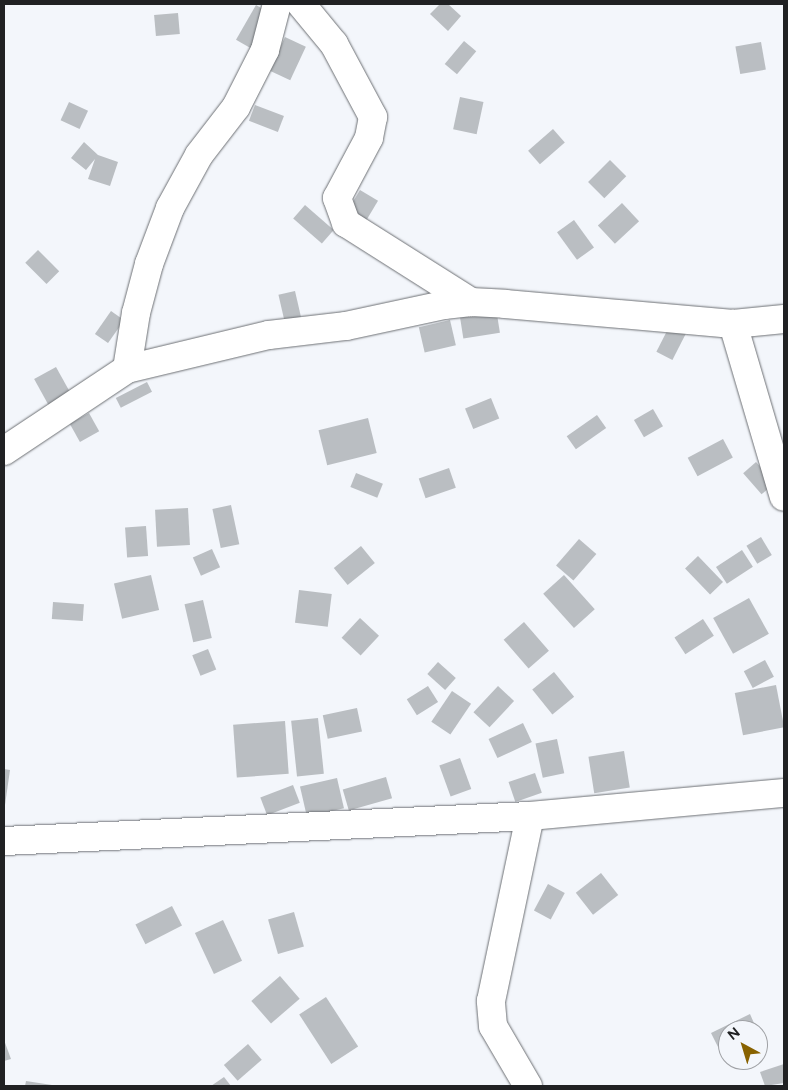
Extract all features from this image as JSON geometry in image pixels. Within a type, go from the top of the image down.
[{"type":"street","points":[[128,368],[136,313],[149,264],[170,208],[199,155],[236,106],[266,50],[277,4]]},
{"type":"street","points":[[301,4],[334,44],[373,117],[369,138],[337,198],[346,223],[471,302]]},
{"type":"street","points":[[4,451],[128,368],[268,335],[346,326],[471,302],[733,324],[784,319]]},
{"type":"street","points":[[733,324],[784,497]]},
{"type":"street","points":[[4,842],[530,816],[784,793]]},
{"type":"street","points":[[528,1086],[493,1026],[491,1001],[530,816]]},
{"type":"building","points":[[440,4],[448,4],[461,16],[448,31],[430,14]]},
{"type":"building","points":[[256,5],[277,17],[257,52],[236,40]]},
{"type":"building","points":[[178,13],[180,34],[156,36],[154,15]]},
{"type":"building","points":[[285,37],[306,47],[290,80],[269,71]]},
{"type":"building","points":[[464,41],[476,51],[457,74],[445,64]]},
{"type":"building","points":[[761,42],[766,70],[740,74],[735,47]]},
{"type":"building","points":[[460,97],[483,102],[477,134],[453,129]]},
{"type":"building","points":[[69,102],[88,111],[80,129],[61,120]]},
{"type":"building","points":[[255,105],[284,116],[278,132],[249,121]]},
{"type":"building","points":[[553,129],[565,143],[540,164],[528,151]]},
{"type":"building","points":[[84,142],[98,155],[118,162],[110,186],[88,179],[95,159],[86,170],[71,158]]},
{"type":"building","points":[[610,160],[626,176],[604,198],[588,182]]},
{"type":"building","points":[[360,190],[378,201],[367,220],[349,209]]},
{"type":"building","points":[[622,203],[639,221],[615,244],[598,226]]},
{"type":"building","points":[[305,205],[334,230],[322,244],[293,219]]},
{"type":"building","points":[[574,220],[594,248],[577,260],[557,232]]},
{"type":"building","points":[[38,250],[59,271],[46,284],[25,263]]},
{"type":"building","points":[[295,291],[302,321],[285,325],[278,295]]},
{"type":"building","points":[[496,308],[500,333],[463,338],[459,314]]},
{"type":"building","points":[[111,311],[124,320],[108,343],[95,334]]},
{"type":"building","points":[[450,320],[456,345],[425,353],[419,327]]},
{"type":"building","points":[[670,325],[686,333],[672,360],[656,352]]},
{"type":"building","points":[[56,367],[72,396],[50,408],[34,379]]},
{"type":"building","points":[[147,382],[152,392],[121,408],[116,398]]},
{"type":"building","points":[[491,398],[499,418],[473,429],[465,408]]},
{"type":"building","points":[[653,409],[663,426],[644,437],[634,420]]},
{"type":"building","points":[[89,413],[99,431],[80,442],[70,424]]},
{"type":"building","points":[[597,415],[606,428],[576,449],[567,436]]},
{"type":"building","points":[[368,418],[377,453],[327,465],[319,430]]},
{"type":"building","points":[[723,439],[733,458],[698,476],[688,458]]},
{"type":"building","points":[[756,462],[774,483],[762,494],[743,473]]},
{"type":"building","points":[[449,468],[456,488],[426,498],[419,478]]},
{"type":"building","points":[[356,473],[383,484],[377,498],[350,487]]},
{"type":"building","points":[[231,505],[239,544],[221,548],[212,509]]},
{"type":"building","points":[[188,508],[190,545],[157,547],[155,510]]},
{"type":"building","points":[[146,526],[148,556],[127,557],[125,527]]},
{"type":"building","points":[[761,537],[772,555],[757,564],[746,546]]},
{"type":"building","points":[[579,539],[596,554],[573,581],[556,565]]},
{"type":"building","points":[[361,546],[375,563],[348,585],[334,568]]},
{"type":"building","points":[[212,549],[220,567],[201,576],[193,558]]},
{"type":"building","points":[[742,550],[753,567],[727,584],[716,567]]},
{"type":"building","points":[[698,556],[723,582],[710,594],[685,569]]},
{"type":"building","points":[[151,575],[159,610],[122,619],[114,584]]},
{"type":"building","points":[[564,575],[595,609],[574,628],[543,594]]},
{"type":"building","points":[[299,590],[332,594],[328,627],[295,623]]},
{"type":"building","points":[[749,598],[769,634],[733,654],[713,618]]},
{"type":"building","points":[[203,600],[212,638],[193,642],[184,604]]},
{"type":"building","points":[[53,602],[84,604],[83,621],[52,619]]},
{"type":"building","points":[[360,618],[379,636],[361,655],[342,638]]},
{"type":"building","points":[[703,619],[714,636],[685,654],[674,638]]},
{"type":"building","points":[[524,622],[549,651],[529,668],[504,640]]},
{"type":"building","points":[[208,649],[216,669],[200,676],[192,655]]},
{"type":"building","points":[[765,660],[774,677],[753,688],[744,671]]},
{"type":"building","points":[[438,662],[456,678],[445,690],[427,674]]},
{"type":"building","points":[[554,672],[574,697],[552,714],[532,690]]},
{"type":"building","points":[[776,685],[784,727],[743,735],[735,693]]},
{"type":"building","points":[[428,686],[438,702],[417,715],[407,699]]},
{"type":"building","points":[[498,686],[514,701],[490,727],[473,712]]},
{"type":"building","points":[[452,691],[471,704],[450,735],[431,722]]},
{"type":"building","points":[[357,708],[362,731],[328,739],[323,715]]},
{"type":"building","points":[[318,718],[324,774],[297,777],[291,721]]},
{"type":"building","points":[[285,721],[289,774],[237,777],[233,725]]},
{"type":"building","points":[[523,723],[532,742],[497,758],[489,739]]},
{"type":"building","points":[[557,739],[564,773],[543,778],[535,744]]},
{"type":"building","points":[[624,751],[630,788],[594,793],[588,757]]},
{"type":"building","points":[[460,758],[471,789],[451,797],[439,766]]},
{"type":"building","points":[[4,769],[10,770],[5,805],[4,805]]},
{"type":"building","points":[[535,773],[542,793],[515,802],[509,782]]},
{"type":"building","points":[[386,777],[392,798],[349,811],[343,789]]},
{"type":"building","points":[[337,778],[344,808],[307,817],[300,787]]},
{"type":"building","points":[[293,785],[300,803],[267,815],[260,798]]},
{"type":"building","points":[[601,873],[618,895],[593,915],[576,893]]},
{"type":"building","points":[[548,884],[565,893],[551,919],[534,910]]},
{"type":"building","points":[[172,906],[182,926],[145,944],[135,925]]},
{"type":"building","points":[[294,912],[304,947],[278,954],[268,919]]},
{"type":"building","points":[[223,920],[242,961],[214,974],[195,933]]},
{"type":"building","points":[[280,976],[300,999],[271,1024],[251,1001]]},
{"type":"building","points":[[326,997],[358,1046],[331,1064],[299,1014]]},
{"type":"building","points":[[750,1014],[753,1020],[738,1020]]},
{"type":"building","points":[[718,1030],[718,1047],[711,1033]]},
{"type":"building","points":[[4,1040],[11,1059],[4,1061]]},
{"type":"building","points":[[248,1044],[262,1060],[238,1081],[224,1065]]},
{"type":"building","points":[[784,1064],[784,1083],[765,1086],[760,1072]]},
{"type":"building","points":[[224,1077],[231,1086],[211,1086]]},
{"type":"building","points":[[26,1081],[52,1085],[52,1086],[25,1086]]}]
